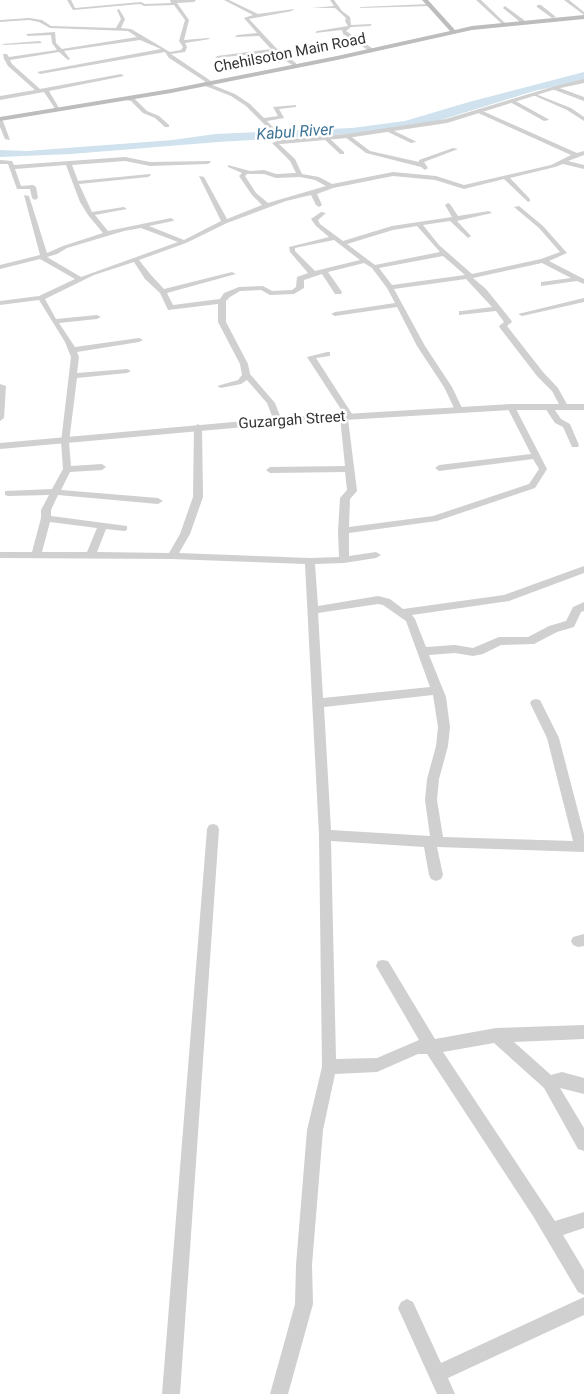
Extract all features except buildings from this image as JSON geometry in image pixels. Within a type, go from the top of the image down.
[{"type":"main road","points":[[427,2],[453,31]]},
{"type":"main road","name":"Chehilsoton Main Road","points":[[0,117],[128,99],[503,22],[584,15]]},
{"type":"main road","name":"Chehilsoton Main Road","points":[[0,117],[337,58],[453,31],[584,15]]},
{"type":"street","points":[[69,0],[72,9],[194,1]]},
{"type":"street","points":[[226,0],[258,16]]},
{"type":"street","points":[[339,0],[333,0],[336,7],[348,18],[349,27]]},
{"type":"street","points":[[397,0],[418,0]]},
{"type":"street","points":[[478,0],[503,22]]},
{"type":"street","points":[[566,0],[584,15]]},
{"type":"street","points":[[40,72],[183,51],[184,47],[181,42],[187,20],[173,2]]},
{"type":"street","points":[[361,8],[427,2]]},
{"type":"street","points":[[539,6],[554,17]]},
{"type":"street","points":[[314,8],[336,7]]},
{"type":"street","points":[[505,7],[522,20]]},
{"type":"street","points":[[118,29],[123,19],[119,10]]},
{"type":"street","points":[[292,10],[246,18],[276,50],[294,64]]},
{"type":"street","points":[[0,21],[33,20],[50,27],[92,31],[102,29],[132,30],[140,38],[168,52],[171,57],[206,82],[248,105],[274,131],[280,141]]},
{"type":"street","points":[[99,20],[102,29]]},
{"type":"street","points":[[317,24],[327,31]]},
{"type":"street","points":[[317,32],[370,24]]},
{"type":"street","points":[[349,27],[344,31],[345,33],[370,49]]},
{"type":"street","points":[[28,35],[53,33],[54,41],[68,59]]},
{"type":"street","points":[[237,36],[262,34]]},
{"type":"street","points":[[56,108],[41,89],[22,77],[6,57],[61,50],[99,42],[140,38]]},
{"type":"street","points":[[181,42],[208,39]]},
{"type":"street","points":[[4,44],[54,41]]},
{"type":"street","points":[[217,57],[276,50]]},
{"type":"street","points":[[266,60],[284,57]]},
{"type":"street","points":[[0,98],[33,93],[41,89],[121,76]]},
{"type":"street","points":[[300,175],[293,160],[275,143],[390,131],[447,121],[554,88],[584,81]]},
{"type":"street","points":[[554,88],[584,99]]},
{"type":"street","points":[[535,94],[584,119]]},
{"type":"street","points":[[128,99],[133,100],[145,112],[157,117],[167,126]]},
{"type":"street","points":[[512,101],[546,120]]},
{"type":"street","points":[[262,120],[282,117],[275,108],[294,106]]},
{"type":"street","points":[[478,111],[576,155]]},
{"type":"street","points":[[0,117],[8,139]]},
{"type":"street","points":[[390,131],[413,142]]},
{"type":"street","points":[[348,136],[368,152],[422,165],[431,171]]},
{"type":"street","points":[[325,137],[342,153]]},
{"type":"street","points":[[422,165],[421,161],[455,149]]},
{"type":"street","points":[[0,303],[41,298],[92,274],[184,242],[225,222],[284,198],[314,193],[331,186],[393,174],[436,178],[464,187],[564,162],[584,153]]},
{"type":"street","points":[[14,167],[125,159],[150,164],[208,162]]},
{"type":"street","points":[[0,162],[10,162],[19,188],[33,187],[35,198]]},
{"type":"street","points":[[564,162],[584,167]]},
{"type":"street","points":[[68,163],[90,214],[108,234]]},
{"type":"street","points":[[230,166],[246,172],[264,172],[276,176],[300,175],[323,180],[331,186]]},
{"type":"street","points":[[246,172],[242,176],[254,194],[266,205]]},
{"type":"street","points":[[76,183],[148,175]]},
{"type":"street","points":[[201,177],[225,222]]},
{"type":"street","points":[[506,178],[528,200]]},
{"type":"street","points":[[314,193],[319,205]]},
{"type":"street","points":[[26,196],[43,256],[82,280]]},
{"type":"street","points":[[448,204],[455,219],[468,236]]},
{"type":"street","points":[[390,287],[469,277],[542,261],[564,252],[541,227],[517,208]]},
{"type":"street","points":[[90,214],[124,209]]},
{"type":"street","points":[[323,213],[314,219],[318,225],[333,238],[366,260],[390,287],[397,304],[421,346],[448,387],[459,410]]},
{"type":"street","points":[[342,243],[374,235],[376,232],[489,213]]},
{"type":"street","points":[[1,265],[55,253],[66,246],[140,225],[171,220]]},
{"type":"street","points":[[419,224],[483,291],[508,322],[503,326],[540,374],[555,390],[564,406]]},
{"type":"street","points":[[140,225],[184,242]]},
{"type":"street","points":[[313,274],[292,251],[292,247],[333,238]]},
{"type":"street","points":[[374,267],[446,253]]},
{"type":"street","points":[[135,259],[148,277],[163,292],[171,308],[222,300],[239,289],[263,288],[270,293],[294,292],[300,288],[300,279],[366,260]]},
{"type":"street","points":[[542,261],[556,270],[582,280]]},
{"type":"street","points":[[323,271],[338,292]]},
{"type":"street","points":[[163,292],[232,274]]},
{"type":"street","points":[[544,284],[582,280]]},
{"type":"street","points":[[36,555],[46,518],[46,510],[67,469],[65,442],[75,357],[69,342],[41,298]]},
{"type":"street","points":[[222,300],[222,322],[244,364],[246,375],[271,403],[278,421]]},
{"type":"street","points":[[522,314],[584,300]]},
{"type":"street","points":[[335,314],[397,304]]},
{"type":"street","points":[[462,313],[497,309]]},
{"type":"street","points":[[54,321],[97,317]]},
{"type":"street","points":[[72,350],[139,340]]},
{"type":"street","points":[[326,354],[311,357],[347,417],[352,492],[345,498],[344,560]]},
{"type":"street","points":[[74,376],[127,371]]},
{"type":"street","points":[[221,386],[241,382],[246,375]]},
{"type":"street","points":[[0,418],[2,386]]},
{"type":"street","points":[[343,531],[434,519],[532,486],[543,469],[511,407]]},
{"type":"street","name":"Guzargah Street","points":[[0,446],[65,442],[198,427],[278,421],[511,407],[584,407]]},
{"type":"street","points":[[549,408],[558,421],[567,426],[575,445]]},
{"type":"street","points":[[172,556],[185,534],[198,497],[198,427]]},
{"type":"street","points":[[439,468],[536,456]]},
{"type":"street","points":[[67,469],[102,467]]},
{"type":"street","points":[[270,470],[350,469]]},
{"type":"street","points":[[8,493],[56,492],[158,501]]},
{"type":"street","points":[[46,518],[124,528]]},
{"type":"street","points":[[91,555],[102,526]]},
{"type":"street","points":[[0,555],[172,556],[310,561],[344,560],[376,555]]},
{"type":"street","points":[[279,1394],[304,1304],[304,1265],[315,1130],[328,1067],[325,835],[310,561]]},
{"type":"street","points":[[401,613],[506,598],[584,569]]},
{"type":"street","points":[[312,610],[378,600],[386,602],[410,618],[438,690],[444,727],[442,746],[430,800],[436,875]]},
{"type":"street","points":[[424,651],[455,649],[473,652],[479,651],[498,641],[527,641],[552,629],[570,624],[577,610],[584,606]]},
{"type":"street","points":[[318,703],[438,690]]},
{"type":"street","points":[[325,835],[433,842],[583,847],[553,738],[536,703]]},
{"type":"street","points":[[171,1394],[214,830]]},
{"type":"street","points":[[382,966],[431,1047],[552,1231],[584,1286]]},
{"type":"street","points":[[328,1067],[378,1065],[418,1047],[431,1047],[496,1035],[584,1032]]},
{"type":"street","points":[[496,1035],[550,1083],[584,1143]]},
{"type":"street","points":[[550,1083],[562,1080],[584,1086]]},
{"type":"street","points":[[552,1231],[584,1220]]},
{"type":"street","points":[[437,1374],[584,1306]]},
{"type":"street","points":[[407,1308],[446,1394]]},
{"type":"water","name":"Kabul River","points":[[584,72],[584,80],[534,91],[431,123],[350,134],[71,154],[0,157],[0,150],[27,151],[173,140],[215,134],[352,128],[405,121]]}]
